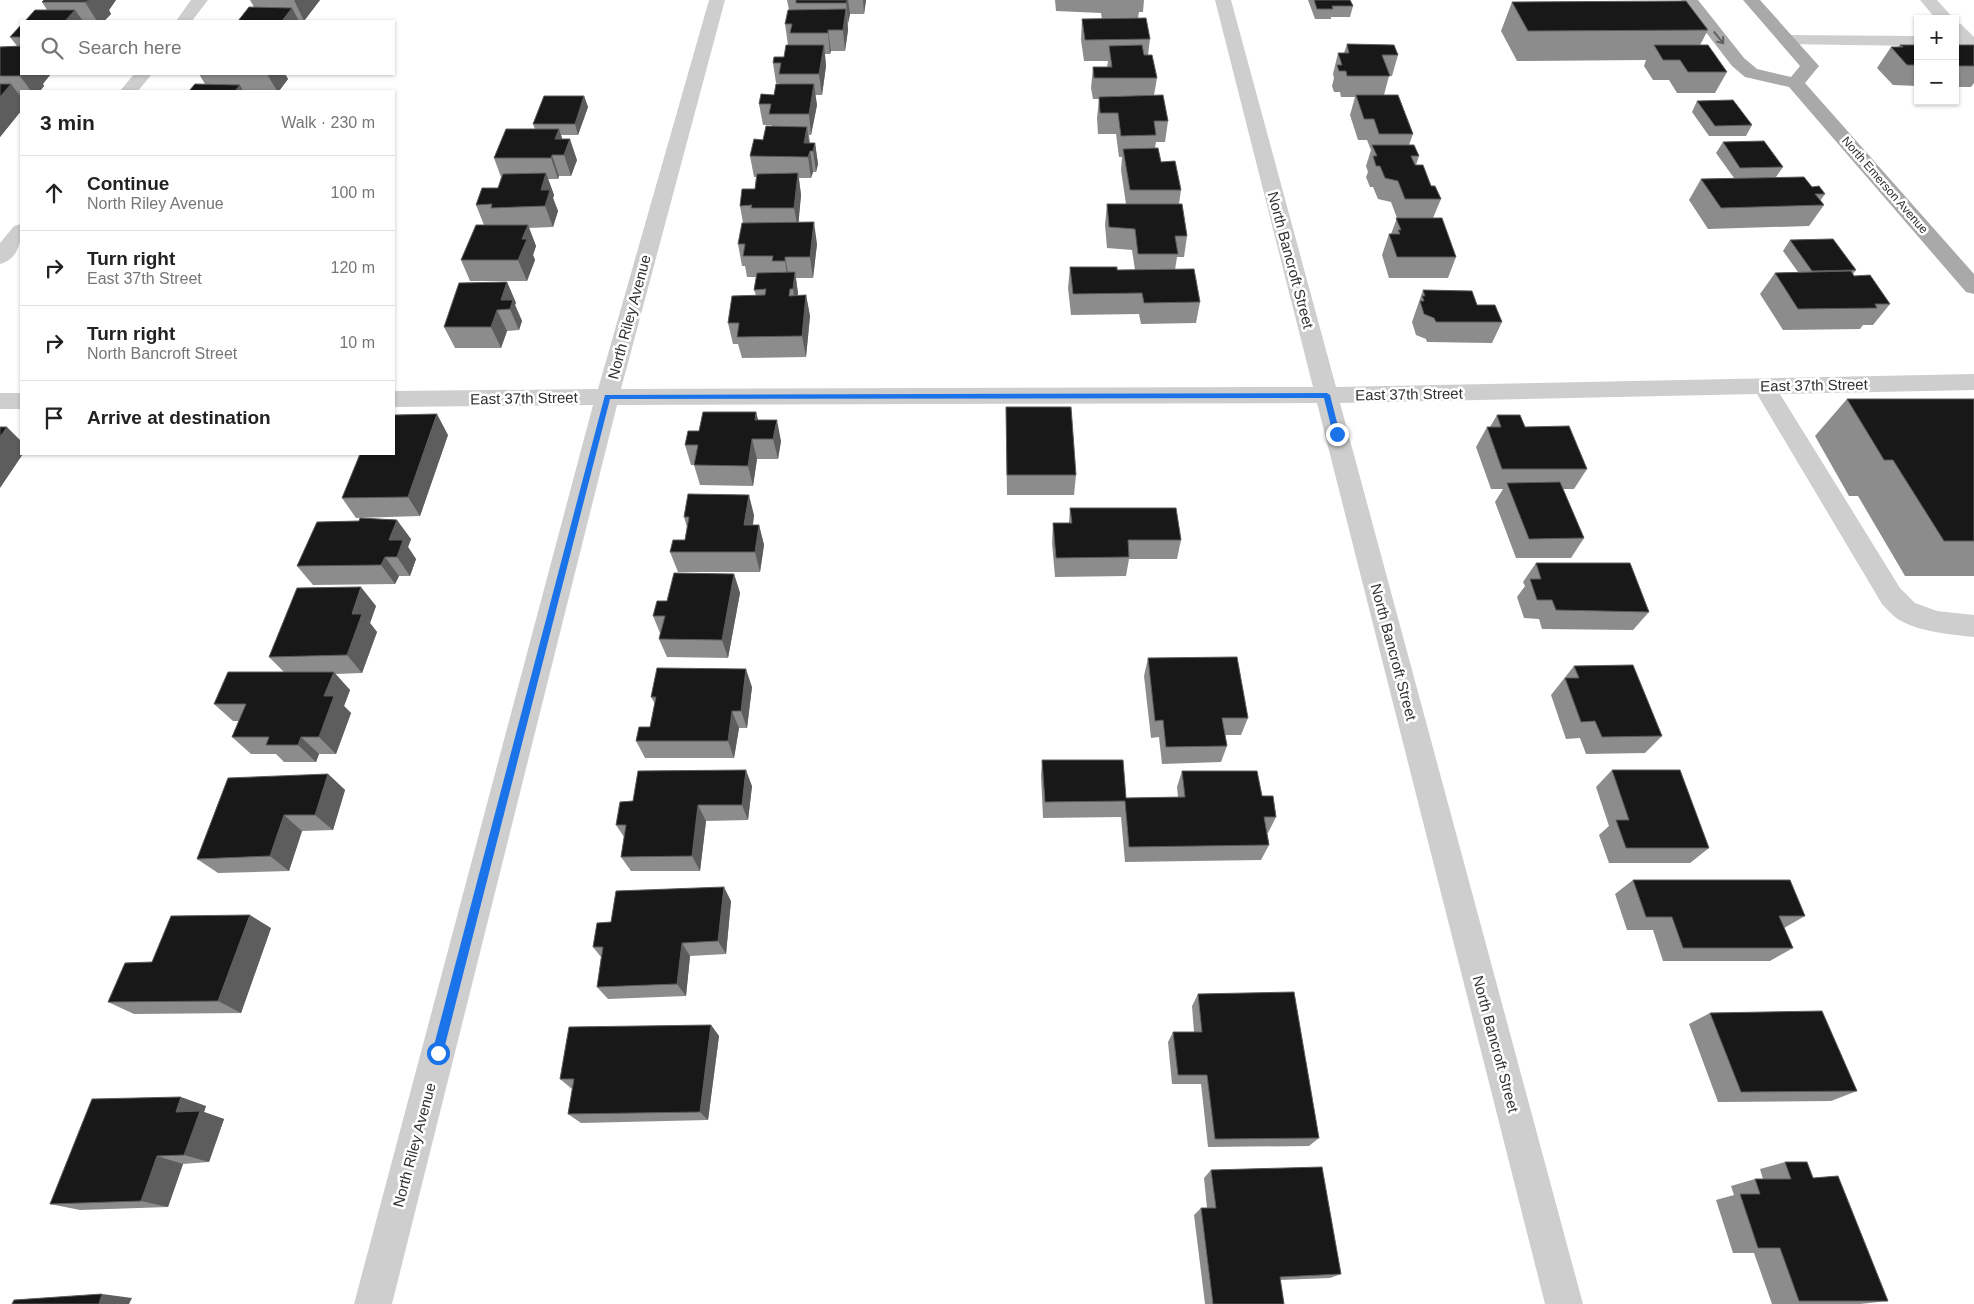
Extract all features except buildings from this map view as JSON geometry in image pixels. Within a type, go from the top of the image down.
[{"type":"main road","points":[[1688,0],[1738,62],[1751,72],[1772,79],[1795,83],[1810,66],[1751,0]]},
{"type":"main road","name":"North Emerson Avenue","points":[[1795,83],[1974,287]]},
{"type":"street","points":[[185,20],[200,0]]},
{"type":"street","name":"North Riley Avenue","points":[[372,1304],[607,397],[717,0]]},
{"type":"street","name":"North Bancroft Street","points":[[1223,0],[1564,1304]]},
{"type":"street","points":[[1928,0],[1942,15]]},
{"type":"street","points":[[1787,40],[1914,41]]},
{"type":"street","points":[[131,90],[142,75]]},
{"type":"street","points":[[0,258],[20,231]]},
{"type":"street","name":"East 37th Street","points":[[395,400],[607,397],[1327,395],[1974,382]]},
{"type":"street","points":[[1764,386],[1891,596],[1906,611],[1936,622],[1974,626]]},
{"type":"street","points":[[0,401],[20,401]]},
{"type":"route","points":[[438,1053],[607,397],[1327,395],[1337,434]]}]
